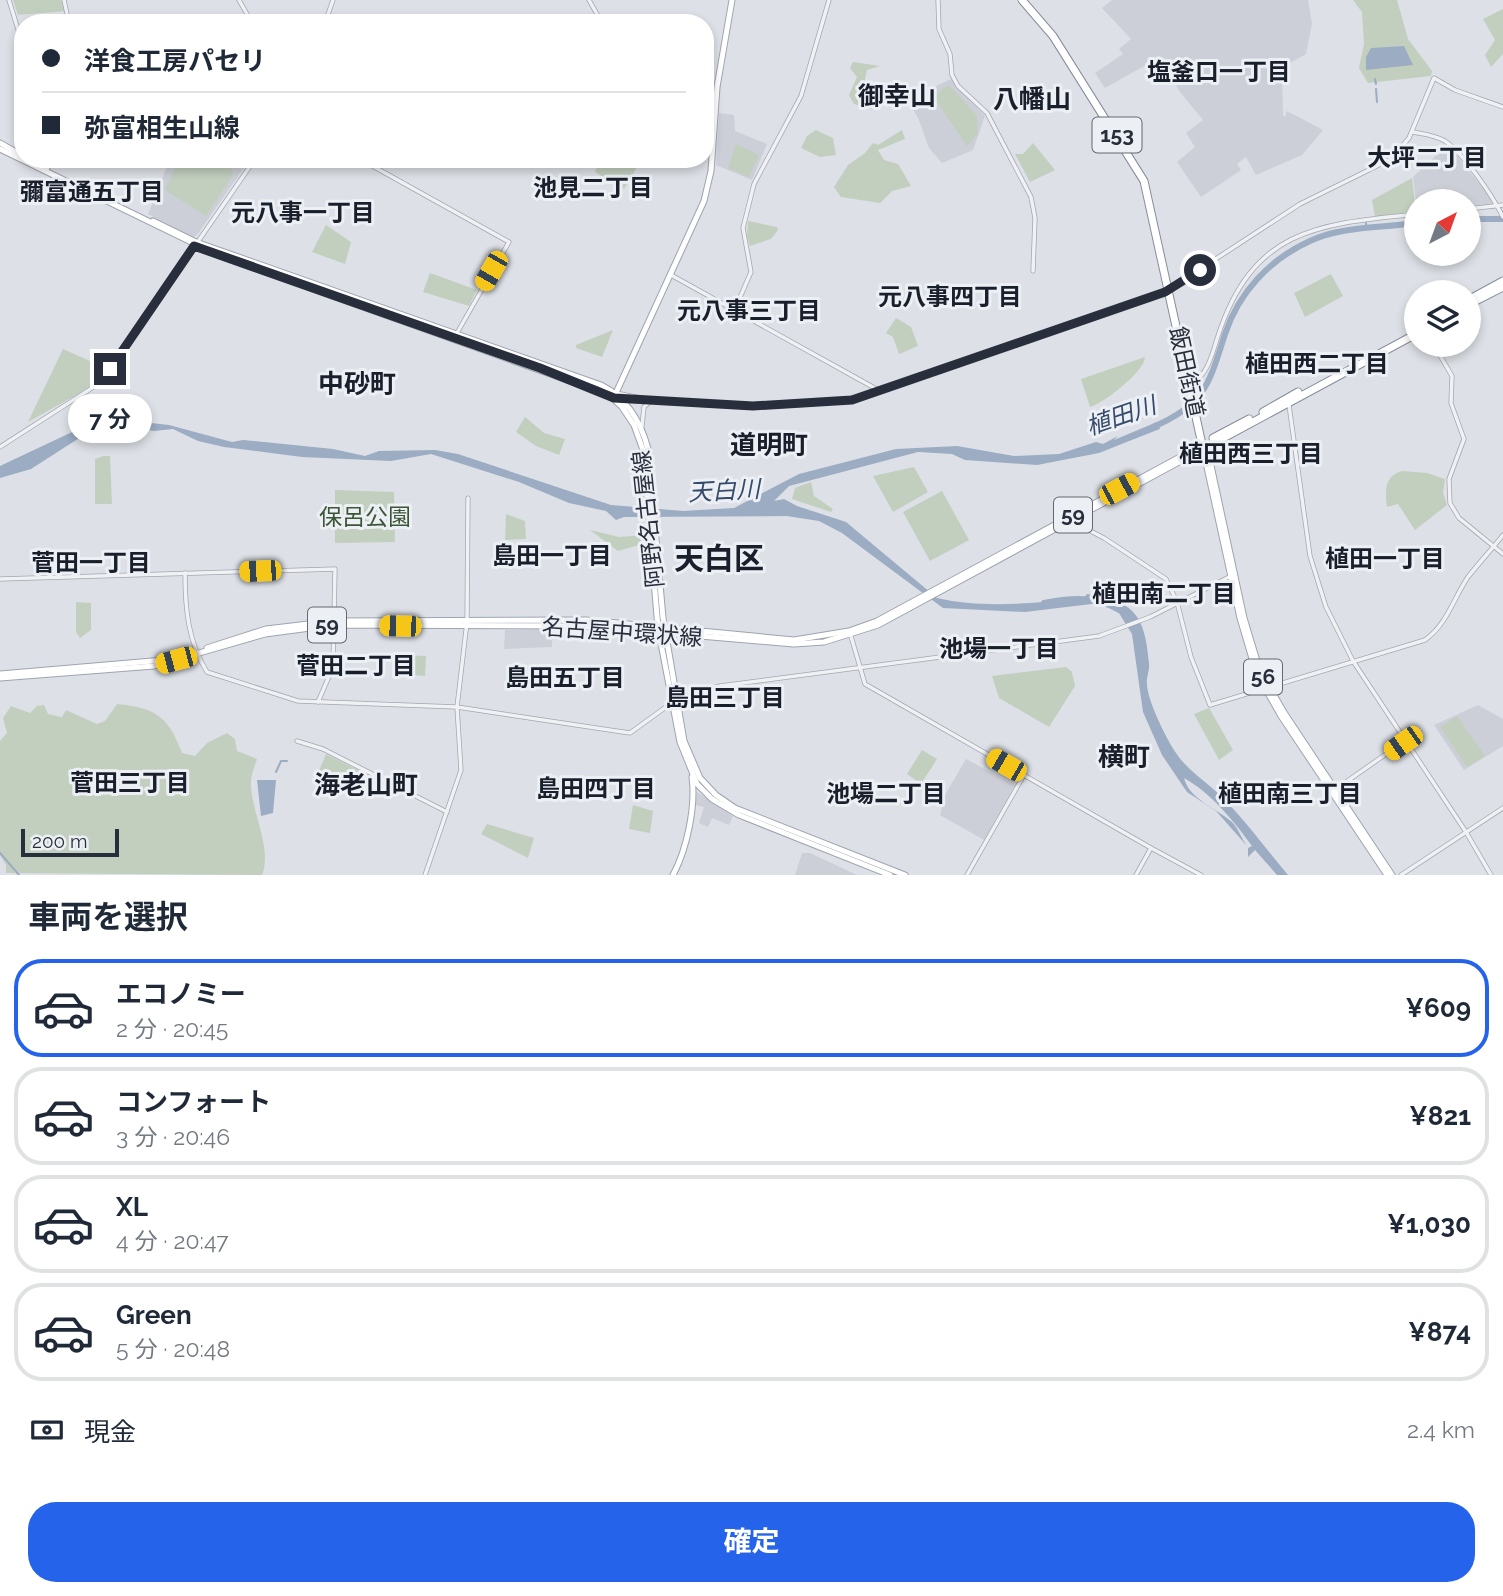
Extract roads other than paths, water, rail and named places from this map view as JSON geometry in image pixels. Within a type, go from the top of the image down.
[{"type":"highway","name":"飯田街道","points":[[1022,0],[1054,36],[1136,165],[1148,192],[1193,386],[1204,446]]},
{"type":"highway","name":"飯田街道","points":[[1028,0],[1057,34],[1144,170],[1151,187],[1171,288]]},
{"type":"highway","points":[[1481,294],[1503,281]]},
{"type":"highway","points":[[1481,296],[1503,287]]},
{"type":"highway","points":[[1204,446],[1404,335]]},
{"type":"highway","points":[[1204,446],[1404,340]]},
{"type":"main road","points":[[714,129],[717,87],[732,0]]},
{"type":"main road","points":[[42,168],[195,244],[617,396]]},
{"type":"main road","points":[[47,168],[195,244],[457,334],[617,396]]},
{"type":"main road","points":[[617,396],[703,205],[711,168]]},
{"type":"main road","name":"阿野名古屋線","points":[[617,396],[642,426],[662,631],[675,701],[698,785],[685,841],[673,875]]},
{"type":"main road","name":"阿野名古屋線","points":[[617,396],[645,449]]},
{"type":"main road","name":"名古屋中環状線","points":[[946,586],[1071,521],[1204,446]]},
{"type":"main road","name":"名古屋中環状線","points":[[0,676],[140,664],[197,653],[267,629],[333,623],[575,625],[794,645],[878,625],[1204,446]]},
{"type":"main road","name":"56","points":[[1204,446],[1247,649],[1266,689],[1390,875]]},
{"type":"main road","name":"阿野名古屋線","points":[[675,701],[680,742],[698,785]]},
{"type":"main road","points":[[698,785],[712,799],[739,815],[890,875]]},
{"type":"main road","points":[[698,785],[735,808],[905,875]]},
{"type":"street","points":[[735,309],[751,272],[743,228],[754,184],[801,96],[829,0]]},
{"type":"street","points":[[938,0],[940,29],[950,54],[952,75],[958,86],[987,113],[1031,197],[1035,218],[1033,271]]},
{"type":"street","points":[[617,396],[753,406],[852,400],[880,391],[1171,288],[1300,205],[1391,159],[1413,132],[1434,78],[1455,90],[1503,107]]},
{"type":"street","points":[[1413,132],[1432,136],[1452,147],[1500,206],[1503,217]]},
{"type":"street","points":[[0,447],[95,386],[110,369],[249,168]]},
{"type":"street","points":[[376,168],[509,242],[457,334]]},
{"type":"street","points":[[1481,208],[1500,206]]},
{"type":"street","points":[[1193,386],[1202,376],[1213,352],[1234,292],[1269,254],[1301,235],[1328,225],[1404,216]]},
{"type":"street","points":[[671,275],[880,391]]},
{"type":"street","points":[[1441,357],[1452,376],[1451,403],[1464,439],[1449,479],[1450,503],[1460,518],[1503,554]]},
{"type":"street","points":[[642,426],[644,407],[650,400],[661,400]]},
{"type":"street","points":[[1289,402],[1313,568],[1326,607],[1353,661],[1466,832],[1490,875]]},
{"type":"street","points":[[425,875],[461,770],[457,707],[467,624],[468,498]]},
{"type":"street","points":[[1071,521],[1104,538],[1166,579],[1177,602],[1191,657],[1210,705],[1425,639],[1436,631],[1456,603],[1468,577],[1503,535]]},
{"type":"street","points":[[0,579],[335,569],[333,667],[318,702]]},
{"type":"street","points":[[185,573],[186,617],[206,672],[280,697],[318,702],[457,707],[630,733],[675,701],[720,685],[1091,637],[1114,631],[1150,617],[1233,575]]},
{"type":"street","points":[[850,633],[865,684],[1201,875]]},
{"type":"street","points":[[1333,791],[1406,740]]},
{"type":"street","points":[[297,741],[326,751],[447,812]]},
{"type":"street","points":[[967,875],[1024,775]]},
{"type":"street","points":[[1401,875],[1503,808]]},
{"type":"street","points":[[1136,875],[1151,848]]},
{"type":"water","points":[[1404,46],[1413,65],[1366,70],[1366,57],[1371,48]]},
{"type":"water","name":"天白川","points":[[115,419],[169,425],[232,442],[243,440],[333,449],[365,456],[379,451],[435,450],[458,454],[611,505],[683,511],[734,508],[799,474],[896,449],[957,446],[1014,456],[1059,454],[1096,442],[1103,444],[1157,422],[1160,429],[1099,453],[1037,465],[965,460],[952,454],[918,452],[789,486],[774,501],[784,499],[846,522],[937,598],[1010,604],[1084,598],[1087,594],[1116,601],[1127,607],[1140,622],[1144,633],[1150,700],[1172,747],[1186,765],[1231,806],[1288,875],[1277,875],[1255,850],[1248,857],[1248,848],[1252,846],[1229,817],[1203,791],[1184,778],[1191,792],[1232,822],[1247,846],[1216,811],[1187,792],[1162,755],[1143,712],[1132,634],[1114,605],[1108,602],[1025,612],[943,608],[842,533],[819,521],[787,516],[624,517],[616,520],[606,511],[569,503],[519,482],[431,454],[391,461],[302,457],[224,447],[198,441],[173,429],[154,431],[113,425],[87,433],[31,469],[0,478],[0,466],[87,425]]},
{"type":"water","points":[[257,780],[276,780],[273,813],[261,816]]},
{"type":"waterway","points":[[1375,79],[1376,84]]},
{"type":"waterway","points":[[1376,89],[1377,102]]},
{"type":"waterway","name":"植田川","points":[[1481,219],[1503,219]]},
{"type":"waterway","name":"植田川","points":[[1366,223],[1366,229]]},
{"type":"waterway","name":"植田川","points":[[1153,427],[1184,410],[1202,391],[1209,380],[1239,304],[1269,267],[1295,248],[1322,236],[1362,228],[1404,224]]},
{"type":"waterway","name":"天白川","points":[[1044,603],[1084,599],[1121,611]]},
{"type":"waterway","points":[[276,772],[281,761],[287,761]]},
{"type":"waterway","points":[[0,853],[19,875]]},
{"type":"district","name":"塩釜口一丁目","points":[[1219,72]]},
{"type":"district","name":"御幸山","points":[[897,96]]},
{"type":"district","name":"八幡山","points":[[1032,99]]},
{"type":"district","name":"大坪二丁目","points":[[1427,158]]},
{"type":"district","name":"池見二丁目","points":[[593,188]]},
{"type":"district","name":"彌富通五丁目","points":[[92,192]]},
{"type":"district","name":"元八事一丁目","points":[[303,213]]},
{"type":"district","name":"元八事四丁目","points":[[950,297]]},
{"type":"district","name":"元八事三丁目","points":[[749,311]]},
{"type":"district","name":"植田西二丁目","points":[[1317,364]]},
{"type":"district","name":"中砂町","points":[[357,384]]},
{"type":"district","name":"道明町","points":[[769,445]]},
{"type":"district","name":"植田西三丁目","points":[[1251,454]]},
{"type":"district","name":"島田一丁目","points":[[552,556]]},
{"type":"district","name":"天白区","points":[[719,559]]},
{"type":"district","name":"植田一丁目","points":[[1385,559]]},
{"type":"district","name":"菅田一丁目","points":[[91,563]]},
{"type":"district","name":"植田南二丁目","points":[[1164,594]]},
{"type":"district","name":"池場一丁目","points":[[999,649]]},
{"type":"district","name":"菅田二丁目","points":[[356,666]]},
{"type":"district","name":"島田五丁目","points":[[565,678]]},
{"type":"district","name":"島田三丁目","points":[[725,698]]},
{"type":"district","name":"横町","points":[[1124,757]]},
{"type":"district","name":"菅田三丁目","points":[[130,783]]},
{"type":"district","name":"海老山町","points":[[366,785]]},
{"type":"district","name":"島田四丁目","points":[[596,789]]},
{"type":"district","name":"池場二丁目","points":[[886,794]]},
{"type":"district","name":"植田南三丁目","points":[[1290,794]]},
{"type":"park label","name":"保呂公園","points":[[365,517]]}]
